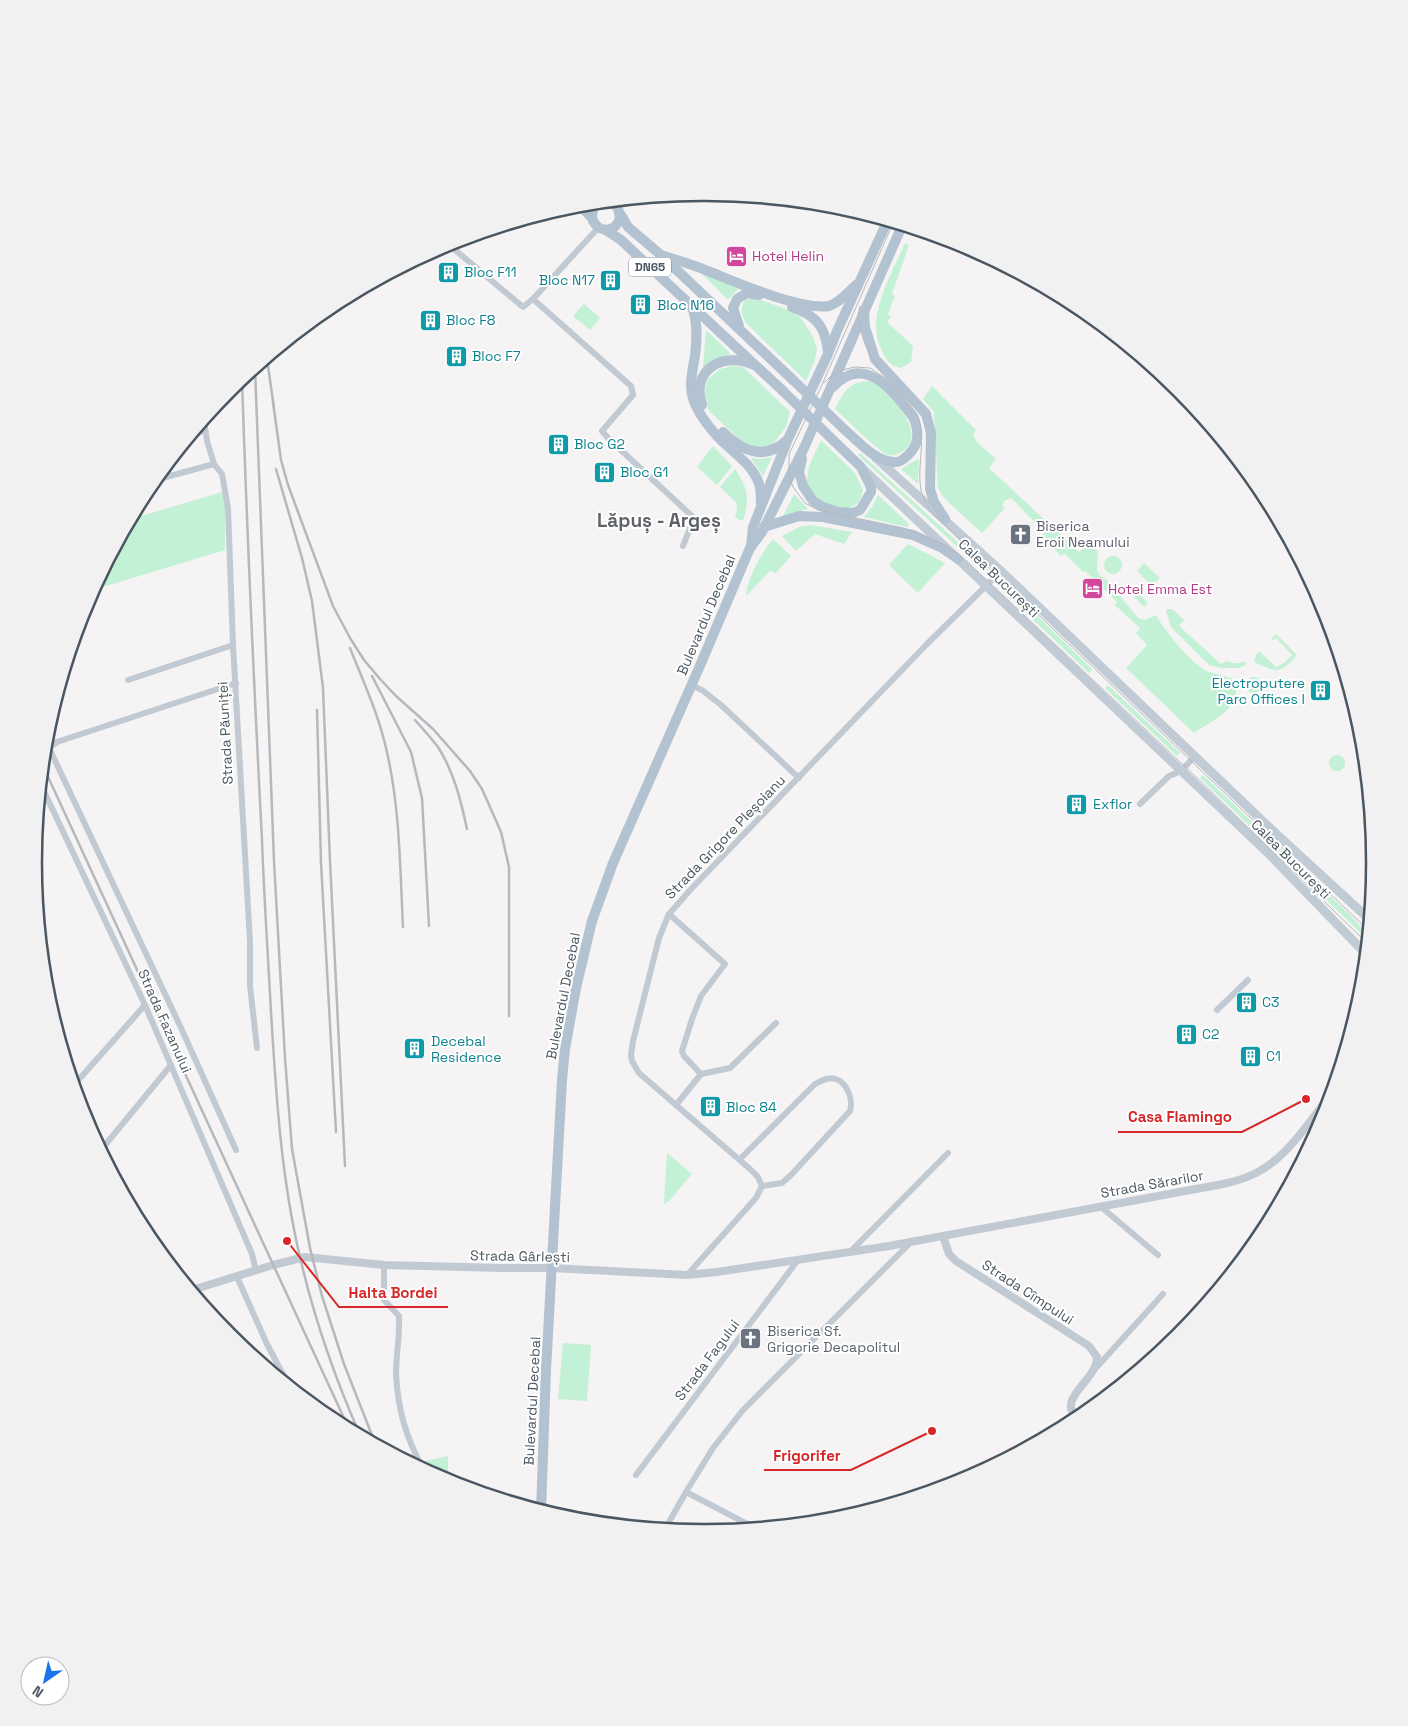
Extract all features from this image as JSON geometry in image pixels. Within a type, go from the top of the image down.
[{"type":"main road","name":"Calea București","points":[[617,207],[628,226],[740,329],[845,430],[1001,571],[1246,805],[1363,914]]},
{"type":"main road","points":[[592,211],[592,218]]},
{"type":"main road","points":[[587,212],[602,229],[613,229],[618,224],[621,215]]},
{"type":"main road","name":"Bulevardul Decebal","points":[[750,548],[753,527],[788,439],[885,227]]},
{"type":"main road","name":"Calea București","points":[[602,229],[621,240],[760,368],[861,467],[1293,878],[1360,948]]},
{"type":"main road","name":"Bulevardul Decebal","points":[[541,1504],[545,1395],[565,1048],[587,941],[613,863],[750,548],[764,527],[804,448],[899,232]]},
{"type":"main road","points":[[661,255],[744,286],[798,303],[817,306],[830,306],[836,303],[860,281]]},
{"type":"main road","points":[[740,329],[733,308],[737,299],[747,293],[756,294],[809,315],[825,333],[828,354]]},
{"type":"main road","points":[[692,306],[696,317],[691,391],[696,406],[718,436],[750,467],[760,484],[760,510]]},
{"type":"main road","points":[[864,310],[865,327],[875,359],[926,414],[931,433],[930,489],[934,502],[945,519]]},
{"type":"main road","points":[[760,368],[746,361],[738,360],[725,361],[705,372],[699,382],[699,395],[703,409],[724,432],[742,447],[758,452],[777,448],[788,439]]},
{"type":"main road","points":[[829,391],[843,379],[859,373],[866,373],[885,385],[913,417],[917,425],[918,434],[916,447],[911,453],[904,459],[893,462],[873,455]]},
{"type":"main road","points":[[804,448],[799,472],[807,494],[813,501],[823,507],[838,512],[853,513],[860,510],[869,497],[871,487],[861,467]]},
{"type":"main road","points":[[764,527],[799,516],[823,517],[913,535],[942,548],[958,558]]},
{"type":"street","points":[[456,250],[524,307],[602,229]]},
{"type":"street","points":[[533,299],[632,386],[633,394],[602,430],[609,439],[694,518],[683,546]]},
{"type":"street","name":"Strada Păuniței","points":[[205,430],[214,464],[222,474],[228,508],[233,645],[250,942],[250,986],[257,1048]]},
{"type":"street","points":[[167,477],[214,464]]},
{"type":"street","name":"Strada Grigore Pleșoianu","points":[[762,1186],[758,1177],[740,1159],[634,1067],[631,1055],[633,1041],[659,938],[669,914],[926,646],[1001,571]]},
{"type":"street","points":[[128,680],[233,645]]},
{"type":"street","points":[[53,745],[236,683]]},
{"type":"street","points":[[691,685],[702,690],[721,705],[799,778]]},
{"type":"street","points":[[52,754],[182,1030],[236,1150]]},
{"type":"street","points":[[1140,804],[1169,776],[1181,771],[1195,756]]},
{"type":"street","name":"Strada Fazanului","points":[[46,796],[145,1005],[252,1254],[256,1270]]},
{"type":"street","points":[[669,914],[725,964],[701,996],[682,1051],[684,1056],[701,1074]]},
{"type":"street","points":[[1217,1010],[1248,980]]},
{"type":"street","points":[[79,1079],[145,1005]]},
{"type":"street","points":[[676,1104],[701,1074],[730,1068],[776,1023]]},
{"type":"street","points":[[106,1144],[171,1065]]},
{"type":"street","points":[[687,1275],[756,1198],[762,1186],[782,1183],[787,1179],[850,1111],[852,1105],[851,1094],[845,1086],[835,1079],[826,1079],[815,1084],[740,1159]]},
{"type":"street","name":"Strada Sărarilor","points":[[943,1236],[1242,1179],[1264,1169],[1281,1155],[1317,1111]]},
{"type":"street","points":[[851,1250],[948,1153]]},
{"type":"street","points":[[1100,1206],[1158,1255]]},
{"type":"street","name":"Strada Gârlești","points":[[198,1288],[306,1257],[384,1265],[552,1268],[687,1275],[798,1260],[943,1236]]},
{"type":"street","name":"Strada Cîmpului","points":[[943,1236],[949,1254],[956,1261],[1089,1346],[1097,1357],[1096,1368]]},
{"type":"street","points":[[670,1523],[713,1448],[743,1410],[911,1242]]},
{"type":"street","name":"Strada Fagului","points":[[636,1475],[798,1260]]},
{"type":"street","points":[[384,1265],[384,1300],[399,1316],[400,1334],[396,1374],[399,1406],[407,1437],[419,1460]]},
{"type":"street","points":[[237,1277],[281,1371]]},
{"type":"street","points":[[1072,1413],[1069,1406],[1072,1400],[1096,1368],[1164,1294]]},
{"type":"street","points":[[686,1492],[745,1523]]},
{"type":"green space","points":[[905,243],[909,245],[892,294],[895,296],[888,314],[891,317],[887,322],[913,346],[911,362],[901,368],[892,365],[882,351],[877,338],[876,325],[882,296]]},
{"type":"green space","points":[[700,272],[738,289],[728,300]]},
{"type":"green space","points":[[756,298],[792,311],[800,317],[812,335],[817,348],[815,360],[806,381],[746,323],[742,312],[743,303],[745,300]]},
{"type":"green space","points":[[584,304],[600,318],[590,330],[573,316]]},
{"type":"green space","points":[[706,330],[731,354],[711,361],[703,367]]},
{"type":"green space","points":[[733,366],[743,367],[790,412],[786,427],[772,445],[758,448],[743,443],[709,411],[704,394],[707,380],[720,369]]},
{"type":"green space","points":[[870,381],[895,402],[909,423],[912,434],[910,443],[898,454],[888,455],[884,453],[835,409],[844,392],[857,383]]},
{"type":"green space","points":[[932,386],[976,430],[973,434],[977,442],[996,459],[989,468],[1079,552],[1091,541],[1098,552],[1097,571],[1101,577],[1107,580],[1138,618],[1145,620],[1156,615],[1172,638],[1194,662],[1209,672],[1231,678],[1236,693],[1235,699],[1226,711],[1194,733],[1126,668],[1147,645],[1136,633],[1140,628],[1115,605],[1117,602],[1085,571],[1083,572],[1064,553],[1061,556],[1042,536],[1044,532],[1011,498],[1004,501],[1002,506],[1005,508],[982,533],[944,498],[938,488],[934,412],[923,399]]},
{"type":"green space","points":[[821,440],[855,473],[863,490],[856,504],[850,508],[836,508],[822,503],[806,485],[809,466]]},
{"type":"green space","points":[[713,446],[732,466],[717,485],[697,467]]},
{"type":"green space","points":[[860,453],[993,574],[990,577],[858,455]]},
{"type":"green space","points":[[772,457],[763,476],[751,458],[760,459]]},
{"type":"green space","points":[[919,459],[918,484],[901,469]]},
{"type":"green space","points":[[735,469],[743,482],[747,500],[743,521],[735,518],[736,502],[720,487]]},
{"type":"green space","points":[[222,492],[225,500],[225,550],[103,587],[141,516]]},
{"type":"green space","points":[[794,494],[808,509],[783,516]]},
{"type":"green space","points":[[878,495],[909,524],[907,527],[864,517]]},
{"type":"green space","points":[[811,525],[852,532],[844,544],[815,534],[796,551],[782,536],[799,527]]},
{"type":"green space","points":[[773,539],[791,556],[776,573],[770,571],[746,596],[749,581],[756,566]]},
{"type":"green space","points":[[908,544],[945,563],[918,593],[889,565]]},
{"type":"green space","points":[[1113,556],[1119,559],[1122,565],[1119,571],[1113,574],[1107,571],[1104,565],[1107,559]]},
{"type":"green space","points":[[1144,563],[1160,578],[1152,586],[1137,571]]},
{"type":"green space","points":[[1128,582],[1148,603],[1144,607],[1124,586]]},
{"type":"green space","points":[[1005,585],[1092,669],[1089,673],[1001,589]]},
{"type":"green space","points":[[1167,609],[1172,609],[1184,620],[1179,626],[1221,664],[1226,661],[1238,663],[1245,661],[1246,665],[1239,668],[1221,668],[1209,665],[1171,627]]},
{"type":"green space","points":[[1276,634],[1297,655],[1286,666],[1273,670],[1254,662],[1259,651],[1276,667],[1284,663],[1292,655],[1276,638],[1271,639]]},
{"type":"green space","points":[[1254,677],[1260,679],[1262,685],[1260,691],[1254,693],[1248,691],[1246,685],[1248,679]]},
{"type":"green space","points":[[1108,685],[1180,753],[1177,756],[1105,688]]},
{"type":"green space","points":[[1337,755],[1343,757],[1345,763],[1343,769],[1337,771],[1331,769],[1329,763],[1331,757]]},
{"type":"green space","points":[[1203,775],[1350,915],[1362,928],[1361,934],[1200,778]]},
{"type":"green space","points":[[667,1153],[692,1174],[669,1201],[664,1204]]},
{"type":"green space","points":[[563,1343],[591,1345],[587,1401],[558,1399]]},
{"type":"green space","points":[[448,1456],[448,1473],[426,1463],[425,1461]]},
{"type":"tram line","points":[[890,229],[821,387],[789,454],[789,477],[793,487],[805,503],[818,510],[903,528],[943,544],[959,554],[1195,776],[1361,937]]},
{"type":"tram line","points":[[860,306],[859,322],[861,331],[872,358],[881,371]]},
{"type":"tram line","points":[[824,383],[842,370],[855,367],[870,368],[885,378],[917,414],[921,436],[921,492],[926,504],[937,518],[1362,925]]},
{"type":"railway","points":[[268,366],[274,408]]},
{"type":"railway","points":[[255,377],[274,861],[292,1149],[310,1248],[322,1296],[344,1364],[372,1435]]},
{"type":"railway","points":[[242,389],[264,883],[280,1135],[288,1196],[312,1303],[326,1348],[356,1425]]},
{"type":"railway","points":[[273,402],[281,460],[288,485],[333,606],[364,660],[396,696],[433,729],[470,771],[482,789],[501,832],[509,867],[509,1016]]},
{"type":"railway","points":[[276,469],[302,558],[312,601],[323,688],[345,1166]]},
{"type":"railway","points":[[350,648],[379,722],[391,770],[399,837],[403,927]]},
{"type":"railway","points":[[372,676],[411,752],[422,798],[429,926]]},
{"type":"railway","points":[[317,710],[321,863],[336,1132]]},
{"type":"railway","points":[[415,720],[444,757],[453,777],[467,829]]},
{"type":"railway","points":[[48,777],[344,1418]]},
{"type":"place","name":"Hotel Helin","points":[[736,256]]},
{"type":"place","name":"Bloc F11","points":[[448,272]]},
{"type":"place","name":"Bloc N17","points":[[611,280]]},
{"type":"place","name":"Bloc N16","points":[[641,305]]},
{"type":"place","name":"Bloc F8","points":[[430,320]]},
{"type":"place","name":"Bloc F7","points":[[456,356]]},
{"type":"place","name":"Bloc G2","points":[[558,444]]},
{"type":"place","name":"Bloc G1","points":[[604,472]]},
{"type":"place","name":"Biserica Eroii Neamului","points":[[1020,534]]},
{"type":"place","name":"Hotel Emma Est","points":[[1092,589]]},
{"type":"place","name":"Electroputere Parc Offices I","points":[[1321,691]]},
{"type":"place","name":"Exflor","points":[[1077,804]]},
{"type":"place","name":"C3","points":[[1246,1002]]},
{"type":"place","name":"C2","points":[[1186,1034]]},
{"type":"place","name":"Decebal Residence","points":[[415,1049]]},
{"type":"place","name":"C1","points":[[1250,1056]]},
{"type":"place","name":"Casa Flamingo","points":[[1306,1099]]},
{"type":"place","name":"Bloc 84","points":[[710,1107]]},
{"type":"place","name":"Halta Bordei","points":[[287,1241]]},
{"type":"place","name":"Biserica Sf. Grigorie Decapolitul","points":[[751,1339]]},
{"type":"place","name":"Frigorifer","points":[[932,1431]]},
{"type":"district","name":"Lăpuș - Argeș","points":[[659,520]]}]
